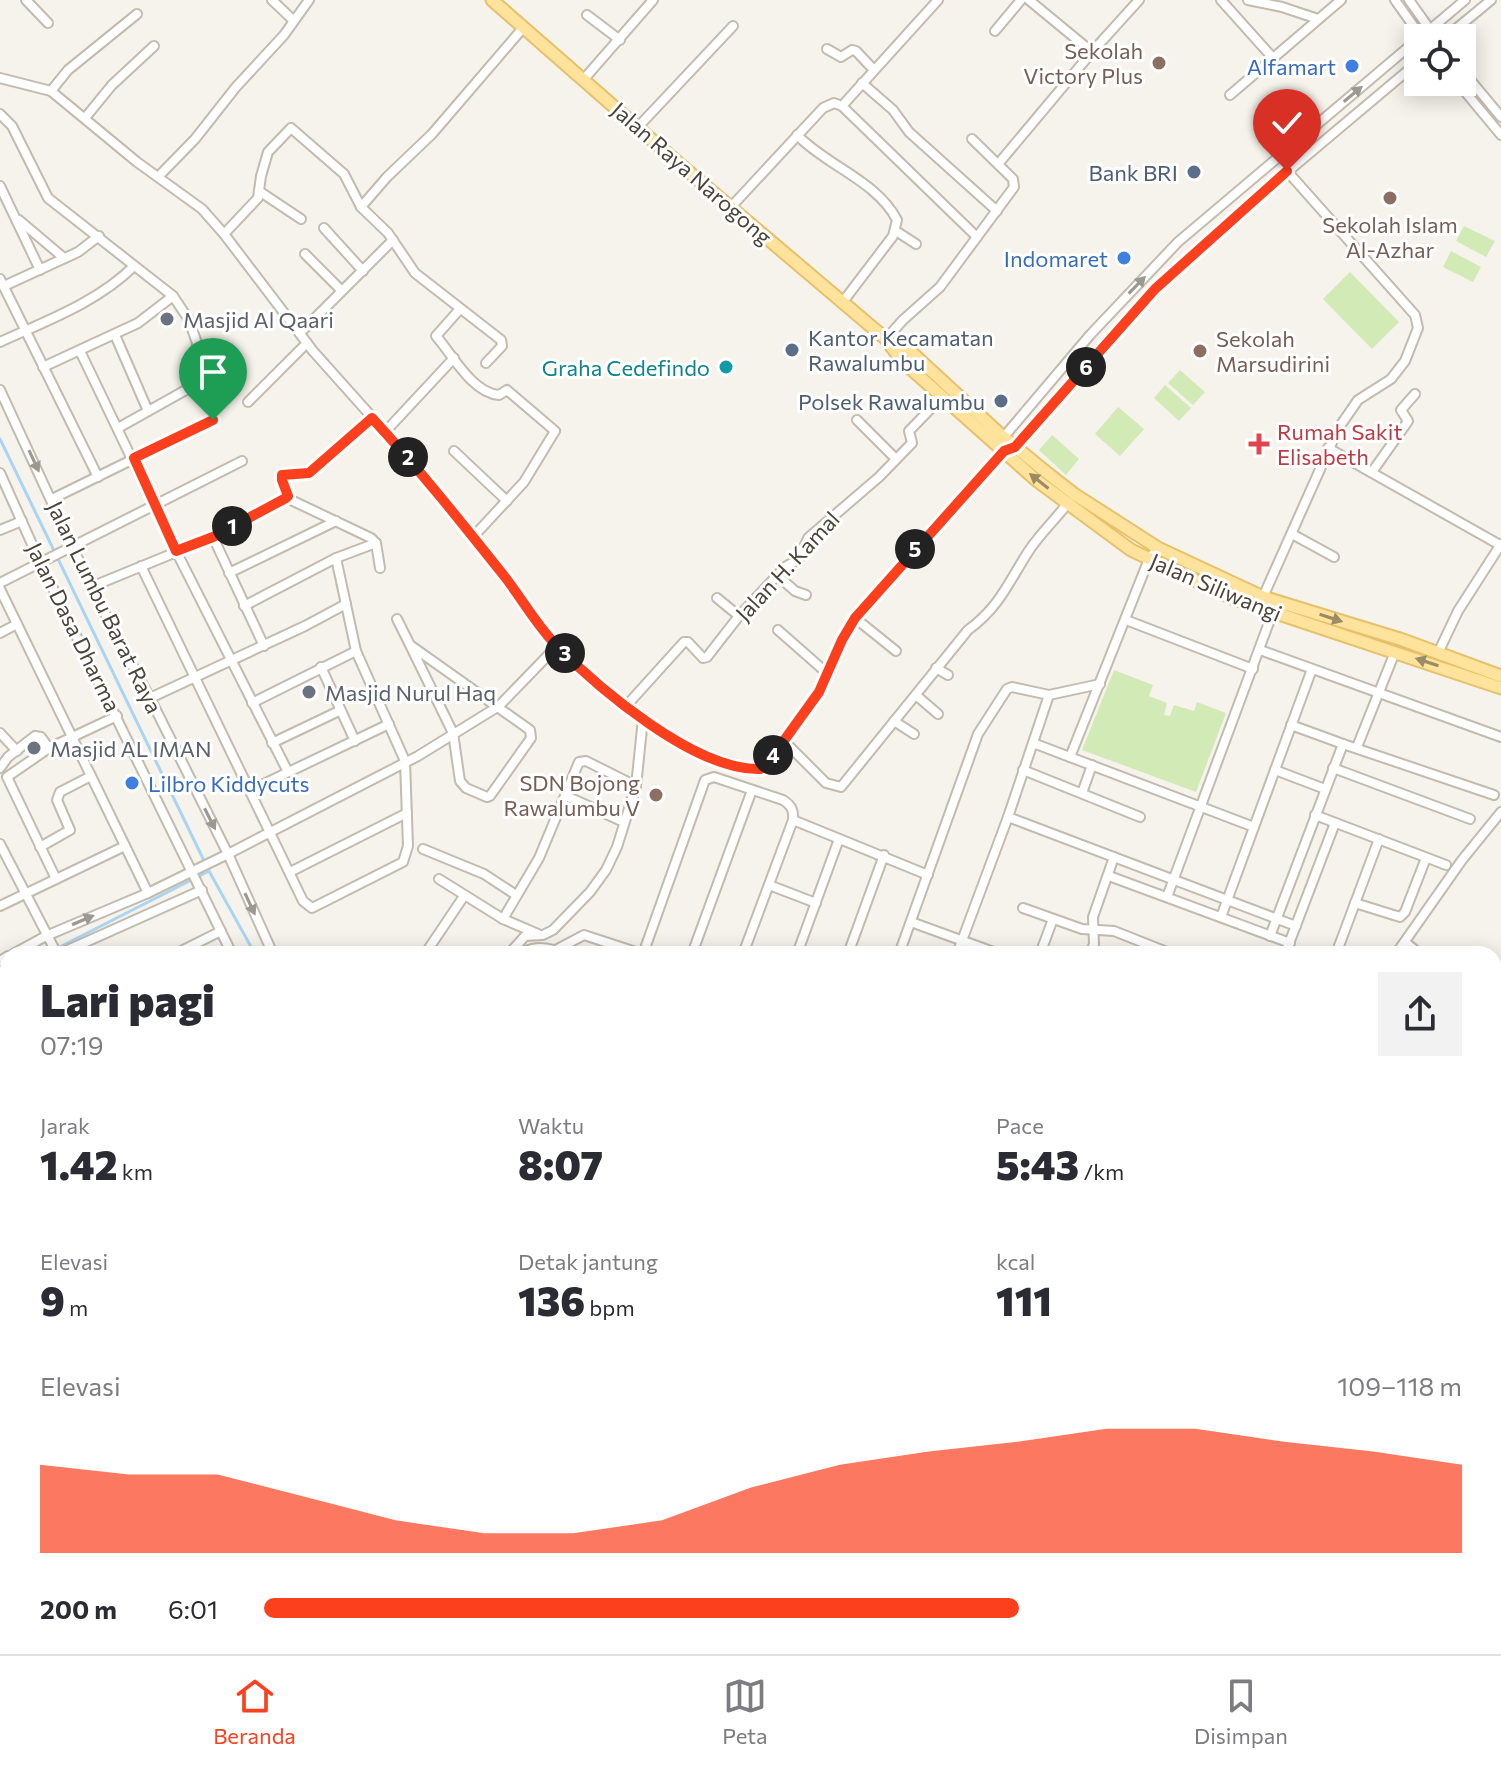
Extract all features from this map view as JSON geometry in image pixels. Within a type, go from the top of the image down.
[{"type":"main road","name":"Jalan Raya Narogong","points":[[492,0],[842,303],[890,342],[910,351],[972,416]]},
{"type":"main road","name":"Jalan Raya Narogong","points":[[890,342],[902,361],[942,397],[972,416]]},
{"type":"main road","name":"Jalan Siliwangi","points":[[972,416],[1002,436],[1009,449],[1158,548],[1263,597],[1275,607],[1501,688]]},
{"type":"main road","name":"Jalan Siliwangi","points":[[972,416],[1067,504],[1123,545],[1149,559],[1234,599],[1275,607],[1438,653],[1501,676]]},
{"type":"street","points":[[26,0],[48,23]]},
{"type":"street","points":[[272,0],[293,20]]},
{"type":"street","points":[[158,177],[195,139],[236,87],[284,35],[309,0]]},
{"type":"street","points":[[584,79],[653,0]]},
{"type":"street","points":[[842,106],[938,0]]},
{"type":"street","points":[[995,31],[1021,0]]},
{"type":"street","points":[[1029,0],[1092,52]]},
{"type":"street","points":[[999,163],[1139,0]]},
{"type":"street","points":[[1221,0],[1272,57]]},
{"type":"street","points":[[1248,0],[1318,19]]},
{"type":"street","points":[[1230,95],[1341,0]]},
{"type":"street","points":[[1395,0],[1411,24]]},
{"type":"street","points":[[1409,0],[1425,24]]},
{"type":"street","points":[[1436,24],[1465,0]]},
{"type":"street","points":[[1462,24],[1491,0]]},
{"type":"street","points":[[51,91],[68,70],[137,14]]},
{"type":"street","points":[[587,15],[620,40]]},
{"type":"street","points":[[638,127],[733,26]]},
{"type":"street","points":[[361,207],[432,134],[523,28]]},
{"type":"street","points":[[85,118],[112,85],[154,46]]},
{"type":"street","points":[[827,49],[841,57],[852,50],[856,51],[874,70]]},
{"type":"street","points":[[1002,436],[1102,321],[1189,232],[1404,51]]},
{"type":"street","points":[[0,78],[51,91],[202,209],[307,343],[430,482],[557,646],[643,719],[694,751],[756,769],[765,767],[819,692],[855,618],[1155,289],[1236,215],[1404,74]]},
{"type":"street","points":[[862,83],[893,110],[909,132],[997,211]]},
{"type":"street","points":[[1476,85],[1499,110],[1486,117]]},
{"type":"street","points":[[1469,96],[1501,135]]},
{"type":"street","points":[[731,207],[826,105],[834,103],[842,106],[977,237]]},
{"type":"street","points":[[0,114],[12,126],[44,193],[134,266],[158,281],[173,296],[189,320],[197,343],[193,386],[118,428]]},
{"type":"street","points":[[224,234],[258,198],[270,148],[291,128],[338,168],[348,180],[361,207],[393,240],[415,273],[502,341],[502,346],[486,363]]},
{"type":"street","points":[[797,135],[808,147],[877,194],[895,216],[896,231],[842,303]]},
{"type":"street","points":[[890,342],[903,320],[940,287],[1015,182],[972,139]]},
{"type":"street","points":[[1263,597],[1328,448],[1358,400],[1391,379],[1405,361],[1414,341],[1417,321],[1287,171]]},
{"type":"street","points":[[0,186],[40,270]]},
{"type":"street","points":[[259,191],[301,219]]},
{"type":"street","points":[[1224,201],[1236,215]]},
{"type":"street","points":[[15,217],[64,258]]},
{"type":"street","points":[[324,228],[363,271]]},
{"type":"street","points":[[896,231],[916,244]]},
{"type":"street","points":[[1189,232],[1202,246]]},
{"type":"street","points":[[98,477],[2,282],[40,270],[78,252],[99,236]]},
{"type":"street","points":[[300,333],[393,240]]},
{"type":"street","points":[[305,254],[341,290]]},
{"type":"street","points":[[0,342],[51,319],[109,287],[134,266]]},
{"type":"street","points":[[43,367],[138,323],[173,296]]},
{"type":"street","points":[[460,309],[436,336],[486,392],[499,395],[507,390],[555,430],[529,474],[473,537]]},
{"type":"street","points":[[1102,321],[1115,334]]},
{"type":"street","points":[[115,335],[148,411]]},
{"type":"street","points":[[248,402],[307,343]]},
{"type":"street","points":[[80,351],[176,551],[288,772]]},
{"type":"street","points":[[385,432],[454,358]]},
{"type":"street","points":[[1057,372],[1070,384]]},
{"type":"street","name":"Jalan Lumbu Barat Raya","points":[[0,390],[52,499],[68,548],[150,698],[269,946]]},
{"type":"street","points":[[1372,472],[1408,421],[1401,410],[1415,394]]},
{"type":"street","name":"Jalan H. Kamal","points":[[627,705],[682,643],[688,642],[706,658],[739,616],[799,559],[808,538],[822,523],[879,477],[912,443],[909,431],[942,397]]},
{"type":"street","points":[[372,418],[309,473],[282,475],[282,480],[291,500],[371,538],[376,543],[380,568]]},
{"type":"street","points":[[52,499],[213,420]]},
{"type":"street","points":[[857,420],[896,459]]},
{"type":"street","points":[[1013,424],[1025,434]]},
{"type":"street","points":[[1328,448],[1500,544],[1458,611],[1438,653]]},
{"type":"street","points":[[454,451],[507,501]]},
{"type":"street","points":[[148,893],[0,586],[68,548],[157,510],[242,461]]},
{"type":"street","name":"Jalan Dasa Dharma","points":[[0,473],[228,946]]},
{"type":"street","points":[[91,587],[213,537],[288,496]]},
{"type":"street","points":[[783,740],[826,783],[841,787],[968,630],[986,618],[1000,602],[1040,535],[1067,504]]},
{"type":"street","points":[[0,530],[22,521]]},
{"type":"street","points":[[229,573],[336,521]]},
{"type":"street","points":[[1292,534],[1334,557]]},
{"type":"street","points":[[213,537],[264,646]]},
{"type":"street","points":[[244,606],[336,558],[376,543]]},
{"type":"street","points":[[1070,757],[1149,559],[1158,548]]},
{"type":"street","points":[[141,566],[303,901],[312,908],[406,860],[405,761],[356,651],[336,558]]},
{"type":"street","points":[[778,576],[795,591],[806,595]]},
{"type":"street","points":[[717,598],[739,616]]},
{"type":"street","points":[[150,698],[264,646],[346,604]]},
{"type":"street","points":[[1167,897],[1275,607]]},
{"type":"street","points":[[855,618],[896,651]]},
{"type":"street","points":[[397,619],[453,733],[460,781],[466,788],[487,797],[493,795],[531,734],[530,730],[410,645]]},
{"type":"street","points":[[1126,620],[1253,669]]},
{"type":"street","points":[[0,633],[17,624]]},
{"type":"street","points":[[778,630],[828,674]]},
{"type":"street","points":[[70,946],[197,878],[225,856],[418,756],[499,706],[557,646]]},
{"type":"street","points":[[1260,650],[1501,737]]},
{"type":"street","points":[[252,703],[356,651]]},
{"type":"street","points":[[1357,747],[1395,652]]},
{"type":"street","points":[[321,667],[355,741]]},
{"type":"street","points":[[936,668],[948,675]]},
{"type":"street","points":[[1221,917],[1312,669]]},
{"type":"street","points":[[902,946],[978,734],[1007,689],[1012,687],[1049,695],[1100,684]]},
{"type":"street","points":[[960,946],[1049,695]]},
{"type":"street","points":[[917,696],[938,714]]},
{"type":"street","points":[[272,743],[339,711]]},
{"type":"street","points":[[56,879],[7,777],[49,748],[117,716]]},
{"type":"street","points":[[516,946],[525,936],[543,935],[553,930],[590,892],[606,870],[617,847],[636,786],[643,719]]},
{"type":"street","points":[[894,721],[914,734]]},
{"type":"street","points":[[251,790],[389,724]]},
{"type":"street","points":[[1291,725],[1494,795]]},
{"type":"street","points":[[0,733],[17,751]]},
{"type":"street","points":[[0,768],[4,755],[17,751],[38,735],[49,748]]},
{"type":"street","points":[[1033,743],[1254,827]]},
{"type":"street","points":[[1270,936],[1343,744]]},
{"type":"street","points":[[503,919],[539,858],[576,766],[583,760],[636,786]]},
{"type":"street","points":[[1082,793],[1092,765]]},
{"type":"street","points":[[1333,768],[1470,819]]},
{"type":"street","points":[[1023,770],[1140,817]]},
{"type":"street","points":[[1275,770],[1325,789]]},
{"type":"street","points":[[40,847],[70,830],[57,800],[60,792],[91,776]]},
{"type":"street","points":[[645,946],[705,780],[714,777],[789,804],[794,812],[746,946]]},
{"type":"street","points":[[695,946],[752,790]]},
{"type":"street","points":[[566,796],[624,822]]},
{"type":"street","points":[[1402,946],[1462,860],[1501,812]]},
{"type":"street","points":[[290,872],[407,813]]},
{"type":"street","points":[[1315,815],[1446,865]]},
{"type":"street","points":[[1008,817],[1296,926]]},
{"type":"street","points":[[793,820],[928,875]]},
{"type":"street","points":[[1289,946],[1335,823]]},
{"type":"street","points":[[800,946],[839,839]]},
{"type":"street","points":[[1339,946],[1379,839]]},
{"type":"street","points":[[0,844],[53,946]]},
{"type":"street","points":[[0,906],[125,846]]},
{"type":"street","points":[[423,849],[484,874],[516,895]]},
{"type":"street","points":[[851,946],[884,855]]},
{"type":"street","points":[[1091,946],[1093,917],[1114,857]]},
{"type":"street","points":[[1355,903],[1400,917],[1405,912],[1426,858]]},
{"type":"street","points":[[1109,876],[1290,943]]},
{"type":"street","points":[[30,946],[148,893],[197,878]]},
{"type":"street","points":[[439,879],[503,919],[543,935]]},
{"type":"street","points":[[769,885],[816,903]]},
{"type":"street","points":[[430,946],[464,896]]},
{"type":"street","points":[[1023,908],[1094,931],[1114,931],[1152,946]]},
{"type":"street","points":[[1043,946],[1053,919]]},
{"type":"street","points":[[911,922],[973,946]]},
{"type":"street","points":[[191,946],[221,931]]},
{"type":"street","points":[[563,946],[584,935],[618,946]]},
{"type":"street","points":[[1405,942],[1410,946]]},
{"type":"green space","points":[[1464,226],[1495,241],[1486,257],[1456,241]]},
{"type":"green space","points":[[1451,251],[1481,267],[1473,282],[1443,267]]},
{"type":"green space","points":[[1350,272],[1399,322],[1372,349],[1323,299]]},
{"type":"green space","points":[[1180,370],[1205,392],[1193,405],[1168,383]]},
{"type":"green space","points":[[1165,385],[1191,408],[1179,421],[1154,398]]},
{"type":"green space","points":[[1118,407],[1144,429],[1120,456],[1095,434]]},
{"type":"green space","points":[[1052,435],[1079,459],[1066,475],[1039,450]]},
{"type":"green space","points":[[1114,670],[1153,685],[1149,696],[1167,703],[1164,715],[1170,716],[1174,705],[1194,711],[1197,702],[1226,713],[1196,792],[1082,750]]},
{"type":"waterway","points":[[0,439],[209,871],[251,946]]},
{"type":"waterway","points":[[62,946],[209,871]]},
{"type":"place","name":"Sekolah Victory Plus","points":[[1159,63]]},
{"type":"place","name":"Alfamart","points":[[1352,66]]},
{"type":"place","name":"Bank BRI","points":[[1194,172]]},
{"type":"place","name":"Sekolah Islam Al-Azhar","points":[[1390,198]]},
{"type":"place","name":"Indomaret","points":[[1124,258]]},
{"type":"place","name":"Masjid Al Qaari","points":[[167,319]]},
{"type":"place","name":"Kantor Kecamatan Rawalumbu","points":[[792,350]]},
{"type":"place","name":"Sekolah Marsudirini","points":[[1200,351]]},
{"type":"place","name":"Graha Cedefindo","points":[[726,367]]},
{"type":"place","name":"Polsek Rawalumbu","points":[[1001,401]]},
{"type":"place","name":"Rumah Sakit Elisabeth","points":[[1259,444]]},
{"type":"place","name":"Masjid Nurul Haq","points":[[309,692]]},
{"type":"place","name":"Masjid AL IMAN","points":[[34,748]]},
{"type":"place","name":"Lilbro Kiddycuts","points":[[132,783]]},
{"type":"place","name":"SDN Bojong Rawalumbu V","points":[[656,795]]},
{"type":"route","points":[[213,420],[134,458],[176,551],[213,537],[286,498],[282,475],[309,473],[372,418],[430,482],[543,630],[582,669],[643,719],[685,747],[707,757],[760,769],[765,767],[819,692],[855,618],[894,572],[1004,451],[1015,447],[1155,289],[1287,171]]}]
